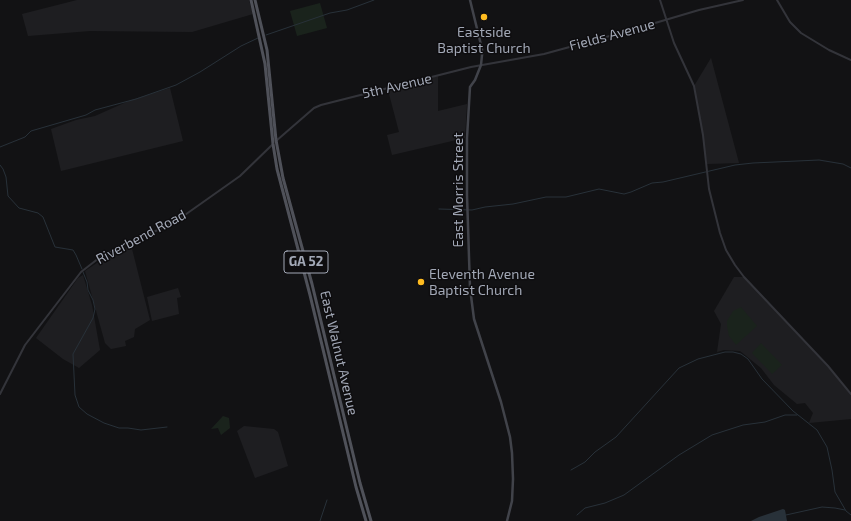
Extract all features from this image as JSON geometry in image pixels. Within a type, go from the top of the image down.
[{"type":"main road","name":"East Walnut Avenue","points":[[251,0],[265,64],[277,169],[300,256],[343,435],[366,521]]},
{"type":"main road","name":"East Walnut Avenue","points":[[255,0],[267,50],[276,140],[283,178],[304,254],[360,483],[371,521]]},
{"type":"main road","name":"East Morris Street","points":[[470,0],[482,49],[481,65],[470,88],[468,138],[468,261],[474,319],[507,423],[512,453],[512,491],[507,521]]},
{"type":"main road","points":[[300,256],[304,254]]},
{"type":"street","points":[[660,0],[674,43],[694,86],[704,135],[709,189],[720,233],[726,250],[734,265],[744,277],[828,366],[851,394]]},
{"type":"street","name":"Fields Avenue","points":[[481,65],[544,54],[708,8],[743,0]]},
{"type":"street","points":[[777,0],[790,22],[802,33],[829,50],[851,60]]},
{"type":"street","name":"5th Avenue","points":[[314,108],[346,98],[481,65]]},
{"type":"street","name":"Riverbend Road","points":[[0,394],[26,345],[81,272],[99,258],[182,218],[240,176],[276,140],[314,108]]},
{"type":"shaded area","points":[[77,0],[249,0],[253,14],[192,32],[90,31],[28,36],[22,14]]},
{"type":"shaded area","points":[[320,3],[327,28],[297,36],[290,11]]},
{"type":"shaded area","points":[[711,58],[739,163],[707,164],[694,86]]},
{"type":"shaded area","points":[[438,76],[438,111],[467,104],[465,138],[392,155],[387,135],[399,132],[388,90]]},
{"type":"shaded area","points":[[170,88],[183,141],[61,171],[51,129],[76,120],[95,116],[131,100]]},
{"type":"shaded area","points":[[131,245],[150,320],[135,329],[134,337],[125,341],[126,346],[111,349],[105,343],[85,271],[103,259]]},
{"type":"shaded area","points":[[83,275],[92,305],[100,350],[79,368],[63,359],[36,338],[78,278]]},
{"type":"shaded area","points":[[734,277],[744,277],[840,380],[851,395],[851,419],[809,423],[813,413],[805,403],[797,404],[774,385],[761,368],[740,351],[724,350],[717,352],[721,324],[714,311]]},
{"type":"shaded area","points":[[178,288],[181,297],[177,298],[179,314],[152,321],[147,297]]},
{"type":"shaded area","points":[[741,307],[757,326],[736,345],[729,336],[727,321],[733,311]]},
{"type":"shaded area","points":[[761,343],[782,365],[772,374],[752,353]]},
{"type":"shaded area","points":[[223,416],[229,418],[230,428],[221,435],[218,428],[211,429]]},
{"type":"shaded area","points":[[244,426],[274,429],[278,432],[288,466],[255,478],[237,431]]},
{"type":"shaded area","points":[[783,509],[785,510],[787,521],[751,521],[759,517]]},
{"type":"waterway","points":[[266,35],[374,0]]},
{"type":"waterway","points":[[0,147],[25,137],[31,131],[86,115],[95,110],[136,99],[176,85],[200,72],[241,46],[258,38]]},
{"type":"waterway","points":[[439,209],[472,210],[546,197],[566,197],[599,189],[624,194],[652,183],[663,182],[735,165],[753,163],[819,160],[843,164],[851,168]]},
{"type":"waterway","points":[[0,165],[6,177],[8,196],[19,208],[38,213],[43,217],[55,247],[73,250],[82,269]]},
{"type":"waterway","points":[[83,272],[95,309],[93,318],[73,354],[75,395],[79,407],[87,414],[104,423],[119,428],[141,430],[167,427]]},
{"type":"waterway","points":[[571,470],[585,462],[595,452],[616,437],[679,368],[698,359],[725,352],[733,352],[741,354],[748,359],[762,379],[793,411],[817,430],[827,447],[835,492],[846,511],[851,515]]},
{"type":"waterway","points":[[577,515],[585,508],[605,503],[624,495],[679,455],[712,435],[743,425],[765,422],[785,415],[797,415]]},
{"type":"waterway","points":[[320,521],[327,500]]},
{"type":"waterway","points":[[786,515],[822,507],[845,510]]},
{"type":"place","name":"Eastside Baptist Church","points":[[484,17]]},
{"type":"place","name":"Eleventh Avenue Baptist Church","points":[[421,282]]}]
